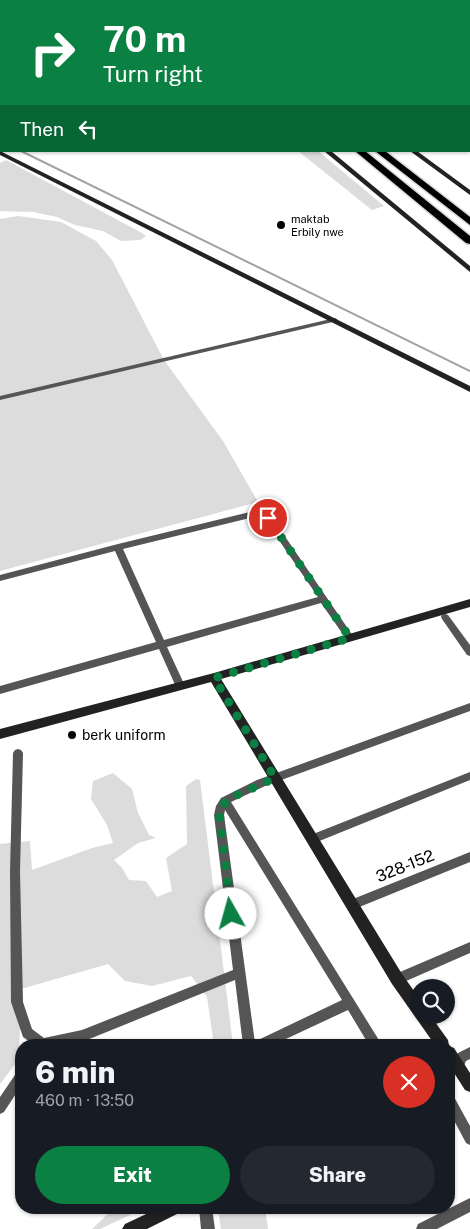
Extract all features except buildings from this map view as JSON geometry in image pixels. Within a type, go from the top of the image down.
[{"type":"highway","points":[[360,152],[470,241]]},
{"type":"highway","points":[[380,152],[470,222]]},
{"type":"street","points":[[328,152],[470,270]]},
{"type":"street","points":[[414,152],[470,193]]},
{"type":"street","points":[[0,153],[470,389]]},
{"type":"street","points":[[0,398],[335,320]]},
{"type":"street","points":[[0,578],[118,547],[262,513],[268,518],[350,638]]},
{"type":"street","points":[[118,547],[180,686]]},
{"type":"street","points":[[0,690],[162,646],[323,599]]},
{"type":"street","points":[[0,734],[214,678],[470,603]]},
{"type":"street","points":[[444,617],[470,652]]},
{"type":"street","points":[[214,678],[410,997]]},
{"type":"street","points":[[248,1039],[219,815],[221,806],[225,802],[275,778],[470,707]]},
{"type":"street","points":[[18,753],[15,872],[17,1002],[27,1033],[35,1039]]},
{"type":"street","points":[[312,839],[470,776]]},
{"type":"street","points":[[225,802],[372,1039]]},
{"type":"street","name":"328-152","points":[[352,905],[470,857]]},
{"type":"street","points":[[397,979],[470,947]]},
{"type":"street","points":[[67,1039],[82,1036],[239,973]]},
{"type":"street","points":[[273,1039],[349,1003]]},
{"type":"street","points":[[428,1024],[439,1039]]},
{"type":"street","points":[[455,1066],[462,1057],[470,1053]]},
{"type":"street","points":[[455,1071],[470,1085]]},
{"type":"street","points":[[0,1108],[15,1085]]},
{"type":"street","points":[[455,1110],[470,1139]]},
{"type":"street","points":[[455,1213],[470,1205]]},
{"type":"street","points":[[130,1229],[161,1214]]},
{"type":"street","points":[[207,1214],[208,1229]]},
{"type":"street","points":[[423,1229],[452,1214]]},
{"type":"shaded area","points":[[299,152],[319,152],[384,206],[372,210]]},
{"type":"shaded area","points":[[6,160],[146,236],[140,240],[121,241],[103,231],[75,225],[57,217],[33,212],[0,211],[0,163]]},
{"type":"shaded area","points":[[18,216],[61,222],[96,241],[112,260],[164,360],[223,441],[258,502],[0,571],[0,219]]},
{"type":"shaded area","points":[[113,773],[132,789],[138,813],[149,835],[156,838],[138,843],[114,860],[122,868],[129,880],[146,881],[157,897],[172,891],[166,858],[187,844],[186,786],[196,779],[200,780],[232,1039],[213,1039],[207,997],[191,976],[152,986],[125,981],[108,964],[21,989],[20,1039],[15,1039],[15,1064],[0,1084],[0,844],[30,841],[32,870],[92,848],[113,843],[107,825],[91,799],[93,781]]},
{"type":"shaded area","points":[[108,1214],[132,1214],[100,1229],[92,1229]]},
{"type":"shaded area","points":[[219,1214],[266,1214],[268,1229],[221,1229]]},
{"type":"waterway","points":[[23,152],[470,371]]},
{"type":"place","name":"maktab Erbily nwe","points":[[281,225]]},
{"type":"place","name":"berk uniform","points":[[72,735]]},
{"type":"route","points":[[231,914],[219,810],[228,799],[275,778],[214,678],[350,638],[268,518]]}]
